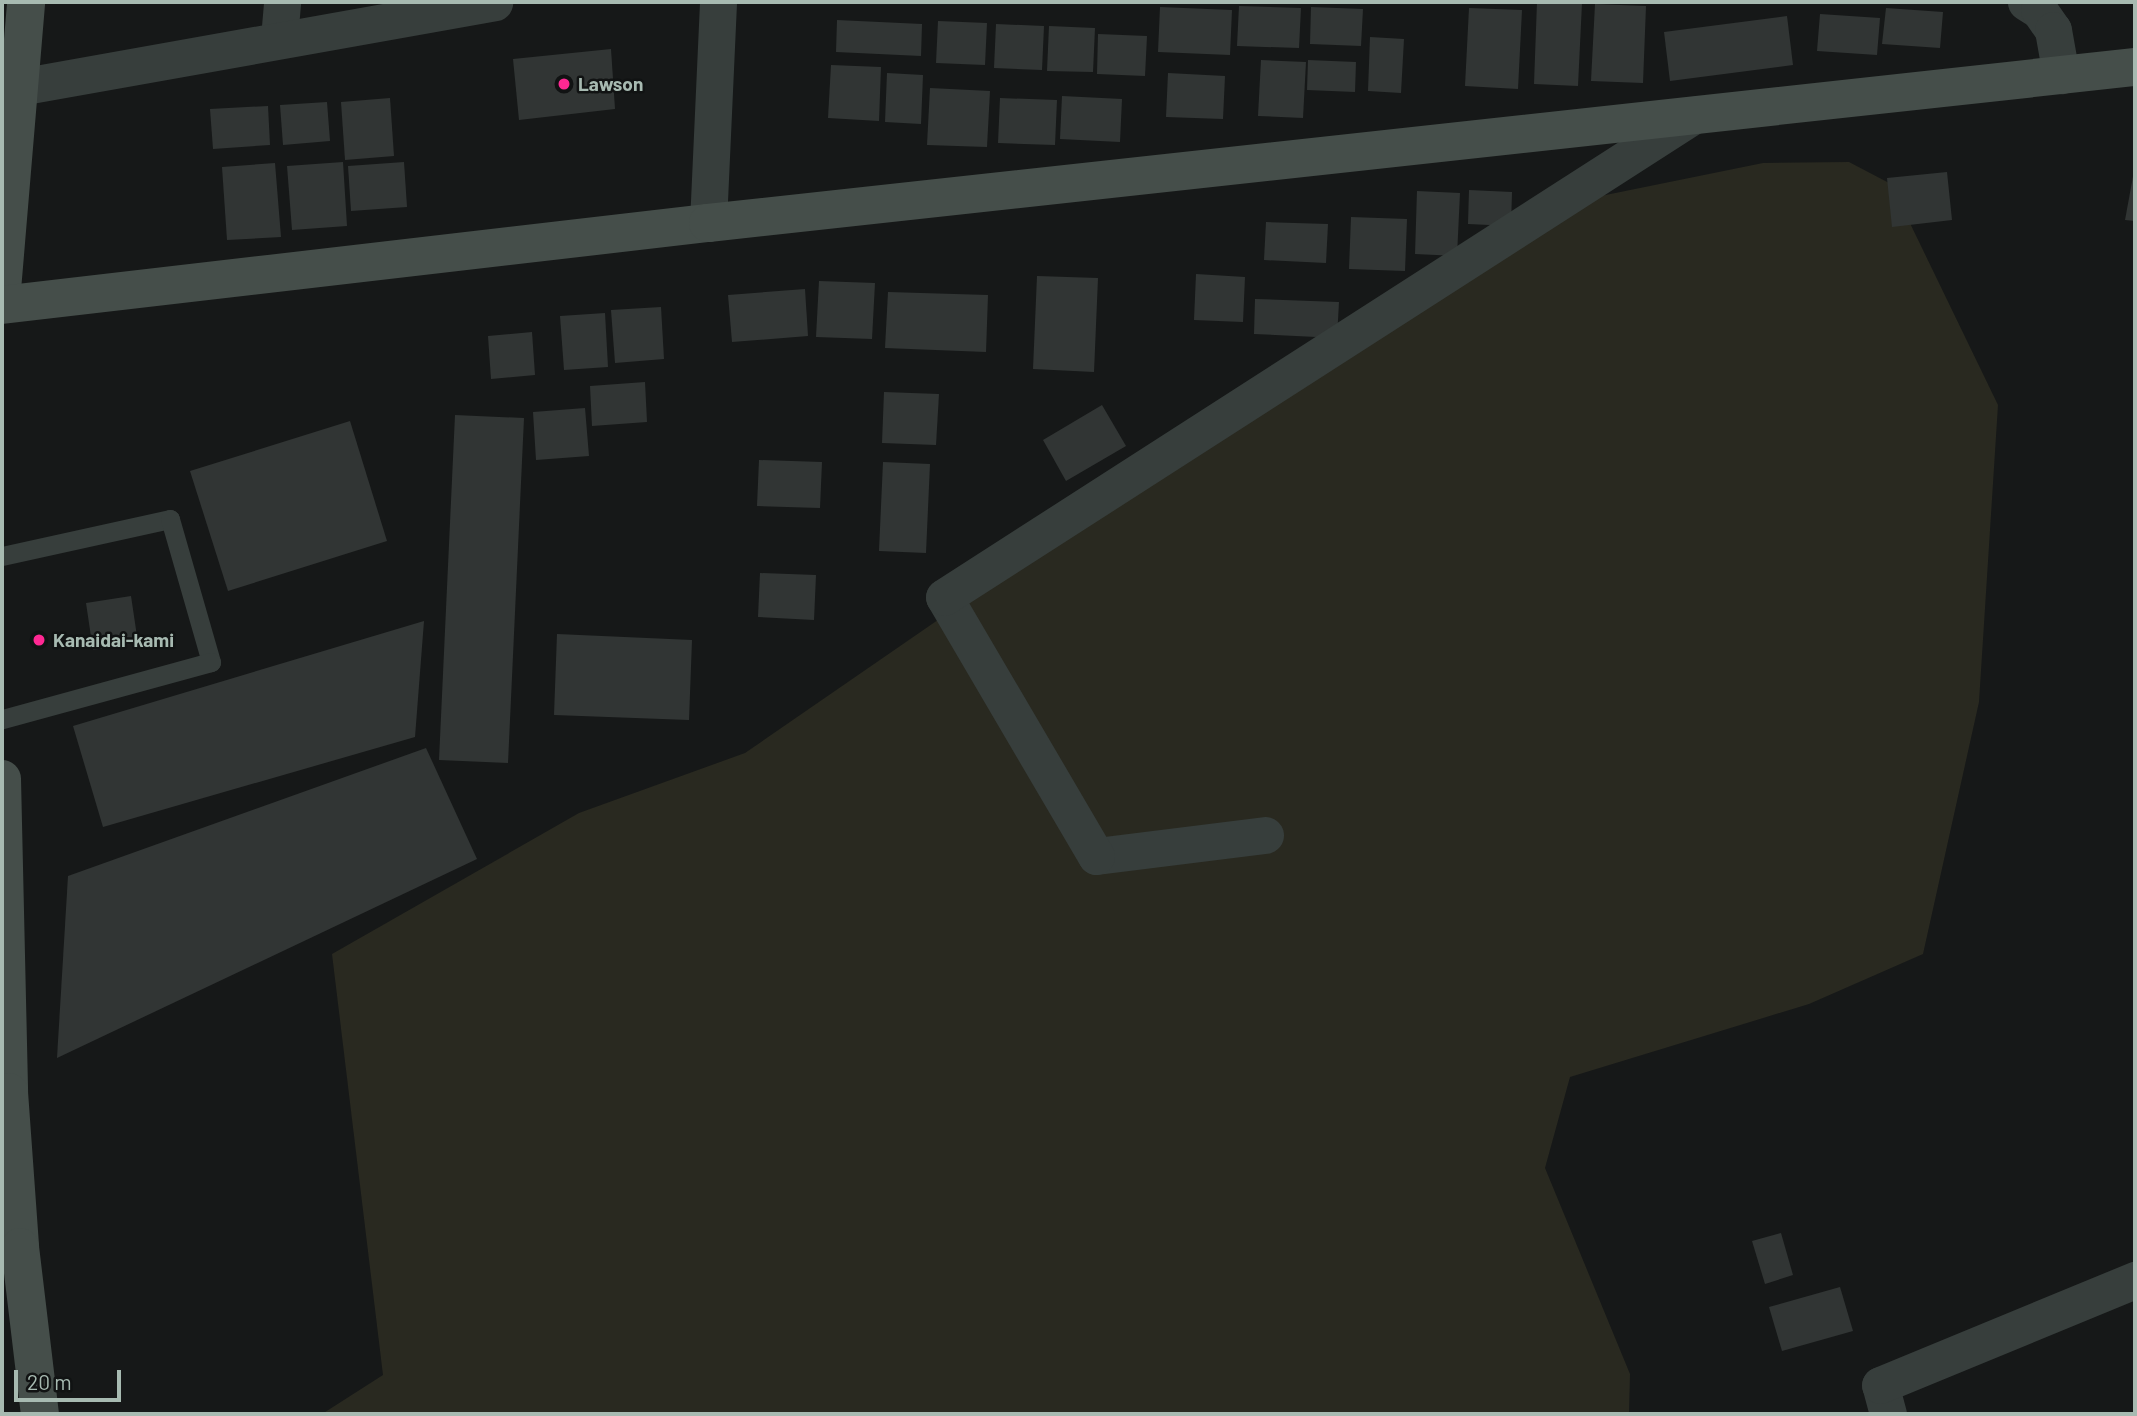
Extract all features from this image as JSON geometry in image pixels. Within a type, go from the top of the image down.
[{"type":"main road","points":[[2,290],[10,88],[26,2]]},
{"type":"main road","points":[[2,304],[708,223],[2135,67]]},
{"type":"main road","points":[[2,779],[9,1092],[20,1247],[40,1414]]},
{"type":"street","points":[[279,38],[282,2]]},
{"type":"street","points":[[10,88],[279,38],[494,2]]},
{"type":"street","points":[[708,223],[718,2]]},
{"type":"street","points":[[2026,2],[2039,10],[2053,30],[2061,75]]},
{"type":"street","points":[[1265,835],[1096,856],[944,597],[1694,115]]},
{"type":"street","points":[[1888,1414],[1880,1385],[2135,1280]]},
{"type":"lane","points":[[2,556],[170,519],[211,662],[2,719]]},
{"type":"shaded area","points":[[1849,162],[1891,184],[1998,405],[1979,702],[1923,954],[1809,1004],[1570,1077],[1545,1168],[1630,1374],[1629,1414],[322,1414],[383,1375],[332,954],[579,813],[745,753],[1203,437],[1581,200],[1763,163]]},
{"type":"building","points":[[1537,2],[1582,3],[1578,86],[1534,84]]},
{"type":"building","points":[[1595,4],[1646,6],[1643,83],[1591,81]]},
{"type":"building","points":[[1239,6],[1301,8],[1299,48],[1237,46]]},
{"type":"building","points":[[1160,7],[1232,10],[1230,55],[1158,52]]},
{"type":"building","points":[[1311,7],[1363,9],[1361,46],[1310,44]]},
{"type":"building","points":[[1469,8],[1522,10],[1518,89],[1465,86]]},
{"type":"building","points":[[1886,8],[1943,12],[1940,48],[1882,44]]},
{"type":"building","points":[[1820,14],[1880,18],[1877,55],[1817,51]]},
{"type":"building","points":[[1787,16],[1793,65],[1670,81],[1664,32]]},
{"type":"building","points":[[837,20],[922,24],[921,56],[836,52]]},
{"type":"building","points":[[938,21],[987,23],[985,65],[936,63]]},
{"type":"building","points":[[996,24],[1044,26],[1042,70],[994,68]]},
{"type":"building","points":[[1049,26],[1095,28],[1093,72],[1047,71]]},
{"type":"building","points":[[1098,34],[1147,36],[1145,76],[1097,74]]},
{"type":"building","points":[[1370,37],[1404,39],[1401,93],[1368,91]]},
{"type":"building","name":"Lawson","points":[[611,49],[615,109],[519,120],[513,59]]},
{"type":"building","points":[[1261,60],[1306,62],[1303,118],[1258,116]]},
{"type":"building","points":[[1308,60],[1356,62],[1355,92],[1307,90]]},
{"type":"building","points":[[831,65],[881,67],[879,121],[828,118]]},
{"type":"building","points":[[887,73],[923,75],[921,124],[885,122]]},
{"type":"building","points":[[1168,73],[1225,76],[1223,119],[1166,117]]},
{"type":"building","points":[[930,88],[990,91],[987,147],[927,145]]},
{"type":"building","points":[[1062,96],[1122,99],[1120,142],[1060,139]]},
{"type":"building","points":[[390,98],[394,156],[345,160],[341,102]]},
{"type":"building","points":[[1000,98],[1057,100],[1055,145],[998,143]]},
{"type":"building","points":[[327,102],[330,141],[283,145],[280,105]]},
{"type":"building","points":[[268,106],[270,145],[213,149],[210,109]]},
{"type":"building","points":[[343,162],[347,226],[292,230],[287,166]]},
{"type":"building","points":[[404,162],[407,207],[351,211],[348,166]]},
{"type":"building","points":[[275,163],[281,237],[227,240],[222,167]]},
{"type":"building","points":[[2135,171],[2135,221],[2125,220]]},
{"type":"building","points":[[1947,172],[1952,220],[1892,227],[1887,178]]},
{"type":"building","points":[[1469,190],[1512,192],[1511,226],[1468,224]]},
{"type":"building","points":[[1417,191],[1460,193],[1457,256],[1415,254]]},
{"type":"building","points":[[1351,217],[1407,219],[1405,271],[1349,269]]},
{"type":"building","points":[[1266,222],[1328,224],[1326,263],[1264,260]]},
{"type":"building","points":[[1196,274],[1245,277],[1243,322],[1194,320]]},
{"type":"building","points":[[1037,276],[1098,278],[1094,372],[1033,369]]},
{"type":"building","points":[[819,281],[875,283],[872,339],[816,337]]},
{"type":"building","points":[[805,289],[808,336],[732,342],[728,295]]},
{"type":"building","points":[[888,292],[988,295],[986,352],[885,348]]},
{"type":"building","points":[[1255,299],[1339,302],[1337,338],[1254,334]]},
{"type":"building","points":[[661,307],[664,359],[615,363],[611,310]]},
{"type":"building","points":[[605,313],[608,367],[564,370],[560,316]]},
{"type":"building","points":[[532,332],[535,375],[491,379],[488,336]]},
{"type":"building","points":[[645,382],[647,422],[592,426],[590,386]]},
{"type":"building","points":[[884,392],[939,394],[936,445],[882,443]]},
{"type":"building","points":[[1102,405],[1126,446],[1066,481],[1043,440]]},
{"type":"building","points":[[585,408],[589,456],[536,460],[533,412]]},
{"type":"building","points":[[455,415],[524,418],[508,763],[439,760]]},
{"type":"building","points":[[350,421],[387,541],[228,591],[190,471]]},
{"type":"building","points":[[759,460],[822,462],[820,508],[757,506]]},
{"type":"building","points":[[883,462],[930,464],[926,553],[879,551]]},
{"type":"building","points":[[760,573],[816,575],[814,620],[758,617]]},
{"type":"building","points":[[131,596],[138,643],[93,650],[86,603]]},
{"type":"building","points":[[424,621],[415,737],[103,827],[73,726]]},
{"type":"building","points":[[557,634],[692,640],[689,720],[554,715]]},
{"type":"building","points":[[426,748],[477,859],[57,1058],[68,876]]},
{"type":"building","points":[[1781,1233],[1793,1275],[1765,1284],[1752,1241]]},
{"type":"building","points":[[1840,1287],[1853,1331],[1782,1351],[1769,1307]]},
{"type":"place","name":"Lawson","points":[[564,84]]},
{"type":"place","name":"Kanaidai-kami","points":[[39,640]]}]
